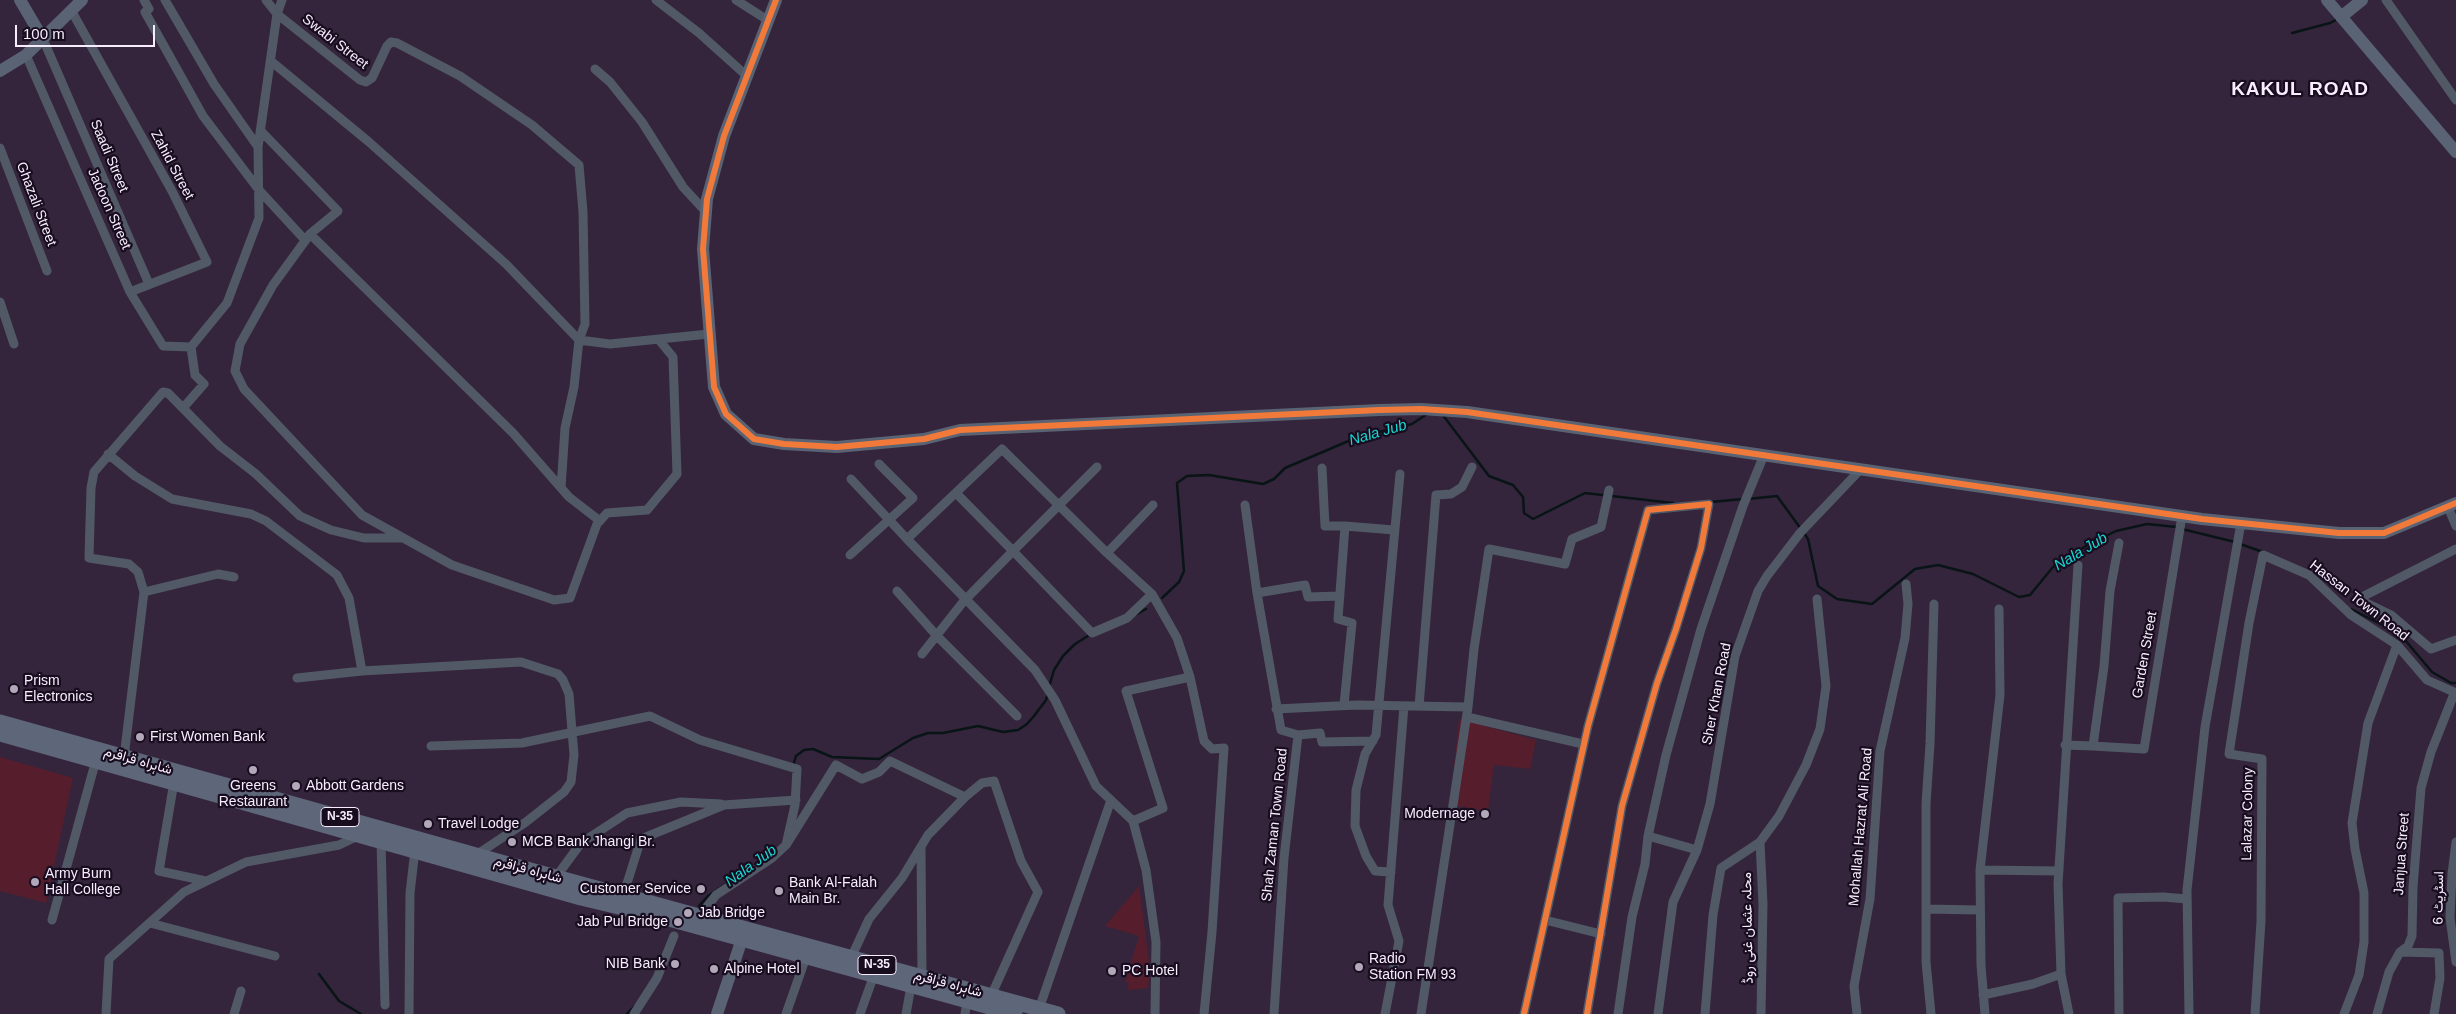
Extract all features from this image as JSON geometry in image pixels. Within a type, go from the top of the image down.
[{"type":"highway","name":"شاہراہ قراقرم","points":[[0,722],[476,855],[499,867],[580,898],[694,919],[850,958],[917,982],[966,1007],[1015,1014]]},
{"type":"highway","name":"شاہراہ قراقرم","points":[[0,734],[415,850],[556,877],[624,896],[675,915]]},
{"type":"highway","name":"شاہراہ قراقرم","points":[[694,919],[742,939],[874,975],[991,996],[1058,1014]]},
{"type":"street","points":[[20,0],[43,39]]},
{"type":"street","points":[[0,70],[26,55],[82,0]]},
{"type":"street","points":[[144,0],[149,9],[145,12],[203,116],[259,190],[513,433],[569,497],[600,521]]},
{"type":"street","points":[[165,0],[214,84],[258,146]]},
{"type":"street","name":"Swabi Street","points":[[266,0],[277,14],[360,80],[366,82],[372,78],[387,46],[391,42],[397,43],[460,76],[532,126],[579,165],[583,212],[585,297],[585,324],[579,340]]},
{"type":"street","points":[[183,408],[204,384],[195,375],[191,347],[227,303],[259,218],[258,146],[272,62],[277,14],[282,0]]},
{"type":"street","points":[[656,0],[699,33],[748,77]]},
{"type":"street","points":[[736,0],[768,21]]},
{"type":"street","points":[[776,0],[724,136],[707,199],[703,249],[714,387],[726,414],[754,439],[784,444],[837,448],[924,439],[960,430],[1421,409],[1467,412],[1860,470],[2241,523],[2340,533],[2384,533],[2452,505],[2456,526]]},
{"type":"street","points":[[2341,17],[2362,0]]},
{"type":"street","points":[[2386,0],[2456,100]]},
{"type":"street","points":[[2327,1],[2456,152]]},
{"type":"street","name":"Zahid Street","points":[[72,10],[172,191],[207,262],[130,292]]},
{"type":"street","name":"Saadi Street","points":[[43,39],[149,284]]},
{"type":"street","name":"Jadoon Street","points":[[26,55],[130,292],[163,346],[191,347]]},
{"type":"street","points":[[272,62],[369,142],[506,264],[579,340],[610,344],[709,334]]},
{"type":"street","points":[[595,68],[610,82],[642,122],[683,187],[706,212]]},
{"type":"street","points":[[261,131],[338,211],[308,237],[273,286],[240,344],[235,371],[244,389],[362,515],[452,565],[554,600],[570,598],[600,521],[607,513],[647,510],[677,474],[673,357],[659,340]]},
{"type":"street","name":"Ghazali Street","points":[[0,148],[47,271]]},
{"type":"street","points":[[0,302],[14,344]]},
{"type":"street","points":[[561,488],[561,460],[574,387],[579,340]]},
{"type":"street","points":[[124,757],[144,592],[138,572],[129,564],[89,558],[92,488],[94,472],[163,392],[166,391],[220,446],[256,474],[300,516],[331,530],[364,538],[402,538]]},
{"type":"street","points":[[907,539],[1002,449],[1107,553],[1152,594],[1170,622],[1190,677],[1204,741],[1212,749],[1224,748],[1212,932],[1204,1014]]},
{"type":"street","points":[[108,454],[135,476],[172,499],[251,514],[266,521],[337,575],[348,598],[362,671]]},
{"type":"street","points":[[1618,1014],[1632,916],[1645,864],[1648,836],[1666,755],[1701,629],[1764,455]]},
{"type":"street","points":[[850,555],[913,498],[879,464]]},
{"type":"street","points":[[922,654],[966,600],[1058,504],[1097,467]]},
{"type":"street","points":[[1322,468],[1325,526],[1394,530]]},
{"type":"street","points":[[1419,706],[1436,495],[1452,494],[1462,487],[1472,468]]},
{"type":"street","name":"Sher Khan Road","points":[[1658,1014],[1673,902],[1698,850],[1710,804],[1735,656],[1758,591],[1767,576],[1803,530],[1860,470]]},
{"type":"street","points":[[1391,872],[1375,871],[1366,856],[1355,826],[1356,790],[1365,754],[1376,735],[1400,474]]},
{"type":"street","points":[[851,479],[1035,670],[1053,696],[1096,786],[1133,821],[1146,870],[1156,942],[1155,1014]]},
{"type":"street","points":[[1421,1014],[1467,717],[1474,649],[1489,549],[1565,564],[1572,539],[1600,527],[1609,490]]},
{"type":"street","points":[[956,493],[1092,633],[1127,618],[1152,594]]},
{"type":"street","name":"Shah Zaman Town Road","points":[[1245,504],[1276,709],[1281,730],[1298,735],[1284,858],[1274,1014]]},
{"type":"street","points":[[1524,1014],[1584,744],[1648,510],[1709,504],[1701,548],[1657,683],[1622,806],[1587,1014]]},
{"type":"street","points":[[1107,553],[1153,505]]},
{"type":"street","name":"Garden Street","points":[[2065,745],[2144,749],[2182,516]]},
{"type":"street","points":[[2189,1014],[2187,899],[2205,727],[2241,523]]},
{"type":"street","points":[[1344,705],[1352,623],[1338,620],[1345,526]]},
{"type":"street","points":[[2093,746],[2110,591],[2119,542]]},
{"type":"street","points":[[2456,550],[2358,599],[2391,616],[2431,649],[2456,640]]},
{"type":"street","name":"Hassan Town Road","points":[[2264,555],[2309,575],[2351,615],[2397,645],[2427,680],[2455,693]]},
{"type":"street","name":"Lalazar Colony","points":[[2255,1014],[2261,921],[2262,759],[2229,754],[2249,623],[2264,555]]},
{"type":"street","points":[[2069,1014],[2061,974],[2059,871],[2065,745],[2074,658],[2078,565]]},
{"type":"street","points":[[144,592],[209,576],[224,574],[234,577]]},
{"type":"street","name":"Mohallah Hazrat Ali Road","points":[[1856,1014],[1854,986],[1870,899],[1880,751],[1905,638],[1908,604],[1906,584]]},
{"type":"street","points":[[1257,593],[1305,585],[1308,596],[1340,596]]},
{"type":"street","points":[[897,591],[936,636],[1017,716]]},
{"type":"street","points":[[1705,1014],[1713,915],[1721,868],[1760,842],[1779,816],[1806,765],[1820,729],[1826,686],[1817,599]]},
{"type":"street","points":[[1931,1014],[1926,962],[1926,804],[1930,744],[1934,604]]},
{"type":"street","points":[[1985,1014],[1979,910],[1980,870],[2000,695],[1999,609]]},
{"type":"street","points":[[2344,1014],[2359,975],[2364,942],[2364,893],[2352,823],[2368,723],[2397,645]]},
{"type":"street","points":[[297,678],[362,671],[521,662],[546,668],[558,674],[569,694],[574,755],[570,782],[564,792],[526,822],[476,855]]},
{"type":"street","points":[[1133,821],[1163,808],[1126,691],[1190,677]]},
{"type":"street","name":"Janjua Street","points":[[2377,1014],[2388,972],[2400,952],[2408,946],[2412,936],[2413,887],[2421,788],[2431,752],[2455,693]]},
{"type":"street","points":[[1276,709],[1344,705],[1468,707]]},
{"type":"street","points":[[1385,1014],[1399,941],[1388,905],[1404,706]]},
{"type":"street","points":[[431,746],[522,743],[572,734],[650,716],[700,740],[797,769],[796,800],[786,845]]},
{"type":"street","points":[[1467,717],[1584,744]]},
{"type":"street","points":[[1298,735],[1320,733],[1322,742],[1372,741]]},
{"type":"street","points":[[52,920],[96,760]]},
{"type":"street","points":[[694,919],[716,895],[772,858],[786,845],[836,765],[862,779],[879,772],[890,761],[965,796]]},
{"type":"street","points":[[850,958],[869,919],[902,878],[928,836],[965,796],[982,783],[994,781],[1021,861],[1038,892],[991,996]]},
{"type":"street","points":[[174,782],[158,870],[206,881]]},
{"type":"street","points":[[556,877],[581,843],[627,813],[681,802],[724,804],[796,800]]},
{"type":"street","points":[[1039,1009],[1111,800]]},
{"type":"street","points":[[624,896],[641,839],[724,804]]},
{"type":"street","points":[[106,1014],[106,977],[109,960],[184,892],[246,862],[339,845],[361,835]]},
{"type":"street","points":[[1648,836],[1698,850]]},
{"type":"street","points":[[381,840],[385,1005]]},
{"type":"street","name":"محلہ عثمان غنی روڈ","points":[[1760,842],[1763,904],[1761,1014]]},
{"type":"street","name":"اسٹریٹ 6","points":[[2455,959],[2450,918],[2456,842]]},
{"type":"street","points":[[906,1014],[917,982],[921,847]]},
{"type":"street","points":[[409,1014],[410,893],[415,850]]},
{"type":"street","points":[[1980,870],[2059,871]]},
{"type":"street","points":[[2119,1014],[2118,898],[2163,897],[2187,899]]},
{"type":"street","points":[[1926,909],[1979,910]]},
{"type":"street","points":[[1545,920],[1601,934]]},
{"type":"street","points":[[150,923],[275,956]]},
{"type":"street","points":[[634,1014],[657,978],[674,936]]},
{"type":"street","points":[[717,1014],[742,939]]},
{"type":"street","points":[[2400,952],[2439,953],[2440,978],[2434,1014]]},
{"type":"street","points":[[786,1014],[806,957]]},
{"type":"street","points":[[1983,995],[2032,984],[2061,974]]},
{"type":"street","points":[[860,1014],[874,975]]},
{"type":"street","points":[[234,1014],[241,991]]},
{"type":"shaded area","points":[[1459,719],[1536,740],[1530,769],[1494,765],[1488,811],[1450,805]]},
{"type":"shaded area","points":[[0,757],[73,778],[46,903],[0,891]]},
{"type":"shaded area","points":[[1139,886],[1150,969],[1148,988],[1127,990],[1129,983],[1125,982],[1139,936],[1105,926]]},
{"type":"waterway","points":[[2292,33],[2338,19]]},
{"type":"waterway","name":"Nala Jub","points":[[1162,598],[1179,582],[1184,571],[1177,483],[1187,476],[1209,475],[1263,484],[1274,479],[1285,468],[1358,437],[1412,424],[1427,414]]},
{"type":"waterway","name":"Nala Jub","points":[[1442,414],[1489,476],[1513,485],[1523,497],[1524,513],[1533,519],[1585,493],[1673,503]]},
{"type":"waterway","name":"Nala Jub","points":[[1748,499],[1777,496],[1801,529]]},
{"type":"waterway","name":"Nala Jub","points":[[1711,502],[1743,499]]},
{"type":"waterway","name":"Nala Jub","points":[[1804,533],[1808,539],[1818,586],[1837,599],[1872,604],[1915,569],[1938,565],[1973,574],[2019,597],[2030,595],[2053,567],[2086,546],[2116,531],[2147,524],[2177,527]]},
{"type":"waterway","name":"Nala Jub","points":[[2182,529],[2235,542]]},
{"type":"waterway","name":"Nala Jub","points":[[2240,544],[2263,552]]},
{"type":"waterway","name":"Nala Jub","points":[[1137,614],[1146,609]]},
{"type":"waterway","name":"Nala Jub","points":[[2351,609],[2400,634],[2432,672],[2451,683],[2456,683]]},
{"type":"waterway","name":"Nala Jub","points":[[1049,687],[1054,670],[1063,656],[1075,644],[1091,634]]},
{"type":"waterway","name":"Nala Jub","points":[[793,766],[796,756],[804,750],[813,749],[832,757],[879,759],[913,738],[928,733],[943,733],[978,726],[1003,732],[1018,730],[1034,716],[1046,700],[1048,694]]},
{"type":"waterway","name":"Nala Jub","points":[[699,906],[708,896],[739,875]]},
{"type":"waterway","name":"Nala Jub","points":[[319,974],[339,1001],[361,1014]]},
{"type":"waterway","name":"Nala Jub","points":[[627,1014],[635,1006]]},
{"type":"cycle path","points":[[776,0],[724,136],[707,199],[703,249],[714,387],[726,414],[754,439],[784,444],[837,447],[924,439],[960,430],[1421,409],[1467,412],[2202,519],[2339,533],[2384,533],[2456,503]]},
{"type":"cycle path","points":[[1524,1014],[1588,726],[1648,510],[1709,504],[1701,548],[1657,683],[1622,806],[1587,1014]]},
{"type":"place","name":"Prism Electronics","points":[[14,689]]},
{"type":"place","name":"First Women Bank","points":[[140,737]]},
{"type":"place","name":"Greens Restaurant","points":[[253,770]]},
{"type":"place","name":"Abbott Gardens","points":[[296,786]]},
{"type":"place","name":"Modernage","points":[[1485,814]]},
{"type":"place","name":"Travel Lodge","points":[[428,824]]},
{"type":"place","name":"MCB Bank Jhangi Br.","points":[[512,842]]},
{"type":"place","name":"Army Burn Hall College","points":[[35,882]]},
{"type":"place","name":"Customer Service","points":[[701,889]]},
{"type":"place","name":"Bank Al-Falah Main Br.","points":[[779,891]]},
{"type":"place","name":"Jab Bridge","points":[[688,913]]},
{"type":"place","name":"Jab Pul Bridge","points":[[678,922]]},
{"type":"place","name":"NIB Bank","points":[[675,964]]},
{"type":"place","name":"Radio Station FM 93","points":[[1359,967]]},
{"type":"place","name":"Alpine Hotel","points":[[714,969]]},
{"type":"place","name":"PC Hotel","points":[[1112,971]]},
{"type":"district","name":"KAKUL ROAD","points":[[2300,90]]}]
